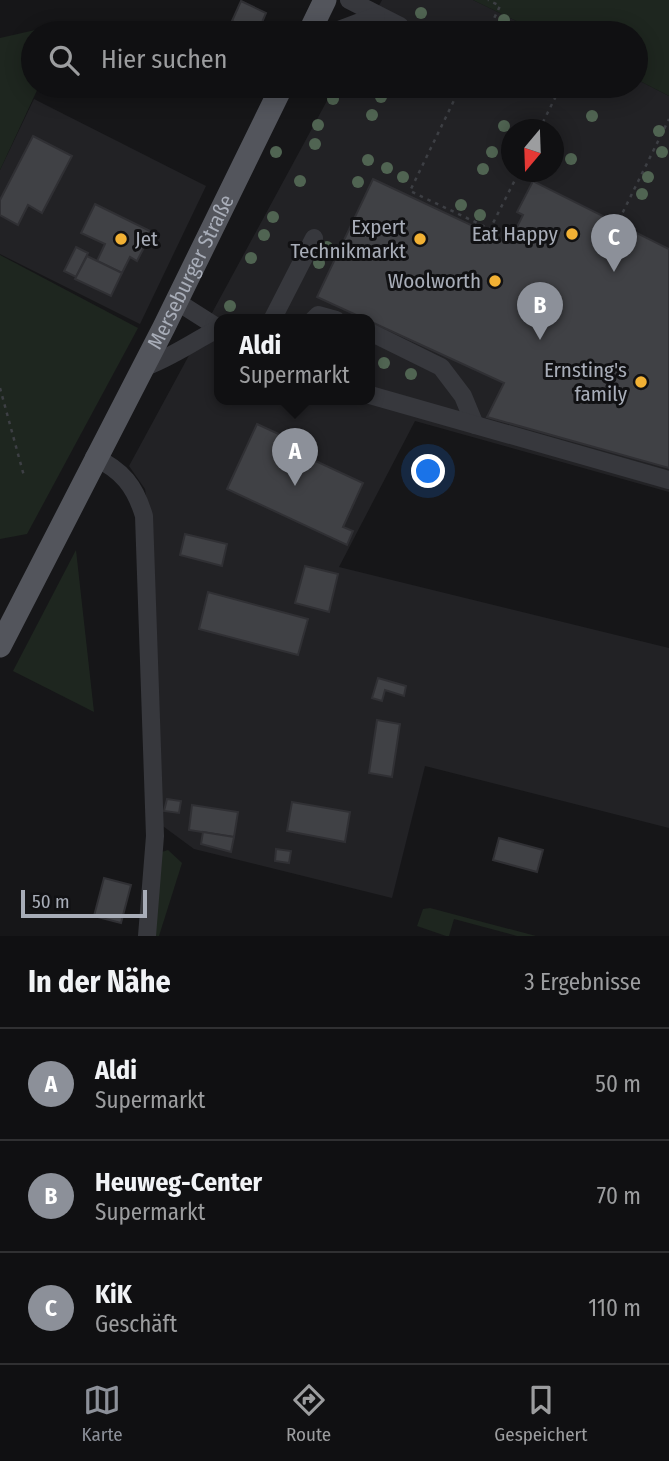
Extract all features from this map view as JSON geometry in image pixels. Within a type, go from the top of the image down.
[{"type":"main road","points":[[315,21],[325,0]]},
{"type":"main road","name":"Merseburger Straße","points":[[0,646],[276,98]]},
{"type":"street","points":[[349,0],[388,21]]},
{"type":"street","points":[[363,21],[376,16]]},
{"type":"street","points":[[275,314],[314,238]]},
{"type":"street","points":[[176,301],[214,326]]},
{"type":"street","points":[[142,368],[165,360],[178,348],[214,331]]},
{"type":"street","points":[[375,334],[441,367],[463,396],[475,425]]},
{"type":"street","points":[[375,396],[669,480]]},
{"type":"street","points":[[94,457],[123,474],[133,486],[144,516],[155,836],[147,936]]},
{"type":"path","points":[[488,0],[500,6],[493,21]]},
{"type":"path","points":[[455,98],[410,191],[490,229],[514,182]]},
{"type":"path","points":[[544,119],[555,98]]},
{"type":"path","points":[[620,220],[669,119]]},
{"type":"path","points":[[0,388],[24,476]]},
{"type":"shaded area","points":[[382,0],[473,0],[516,21],[371,21]]},
{"type":"shaded area","points":[[473,0],[669,0],[669,96],[648,85],[648,21],[516,21]]},
{"type":"shaded area","points":[[21,33],[21,98],[33,98],[0,170],[0,38]]},
{"type":"shaded area","points":[[648,85],[669,96],[669,492],[415,421],[339,567],[669,648],[669,828],[425,766],[392,898],[194,849],[160,824],[149,517],[145,489],[129,466],[328,98],[648,98]]},
{"type":"shaded area","points":[[34,99],[206,186],[140,324],[0,254],[0,170]]},
{"type":"shaded area","points":[[0,255],[138,328],[27,534],[0,539]]},
{"type":"shaded area","points":[[76,550],[94,712],[13,671]]},
{"type":"shaded area","points":[[168,850],[182,863],[159,936],[152,936],[162,852]]},
{"type":"shaded area","points":[[430,908],[536,936],[517,936],[454,919],[449,936],[446,936],[417,926],[423,909]]},
{"type":"building","points":[[241,1],[266,13],[263,21],[232,21]]},
{"type":"building","points":[[33,136],[72,156],[42,213],[28,205],[18,225],[0,215],[0,200]]},
{"type":"building","points":[[373,179],[509,243],[523,215],[517,212],[532,182],[535,182],[669,249],[669,468],[487,417],[504,383],[375,324],[375,314],[354,314],[317,297]]},
{"type":"building","name":"Jet","points":[[95,204],[152,232],[137,261],[130,257],[122,273],[97,261],[105,244],[81,233]]},
{"type":"building","points":[[76,247],[88,253],[76,277],[64,271]]},
{"type":"building","points":[[87,256],[122,273],[111,296],[75,279]]},
{"type":"building","points":[[257,424],[296,442],[292,450],[363,483],[343,527],[353,531],[347,545],[227,489]]},
{"type":"building","points":[[185,534],[227,544],[222,566],[180,555]]},
{"type":"building","points":[[305,566],[338,574],[329,612],[295,603]]},
{"type":"building","points":[[208,592],[308,619],[298,655],[199,629]]},
{"type":"building","points":[[378,678],[406,686],[404,696],[385,690],[382,701],[372,698]]},
{"type":"building","points":[[377,720],[400,724],[392,777],[369,773]]},
{"type":"building","points":[[167,799],[181,801],[179,813],[164,811]]},
{"type":"building","points":[[292,802],[350,812],[345,842],[287,831]]},
{"type":"building","points":[[192,805],[238,812],[234,837],[189,830]]},
{"type":"building","points":[[203,832],[234,837],[231,852],[201,844]]},
{"type":"building","points":[[499,838],[543,850],[537,872],[493,860]]},
{"type":"building","points":[[276,849],[291,851],[289,863],[275,861]]},
{"type":"building","points":[[104,878],[131,885],[121,923],[94,916]]},
{"type":"place","name":"Eat Happy","points":[[572,234]]},
{"type":"place","name":"Jet","points":[[121,239]]},
{"type":"place","name":"Expert Technikmarkt","points":[[420,239]]},
{"type":"place","name":"KiK","points":[[614,272]]},
{"type":"place","name":"Woolworth","points":[[495,281]]},
{"type":"place","name":"Heuweg-Center","points":[[540,340]]},
{"type":"place","name":"Ernsting's family","points":[[641,382]]},
{"type":"place","name":"Aldi","points":[[295,486]]}]
